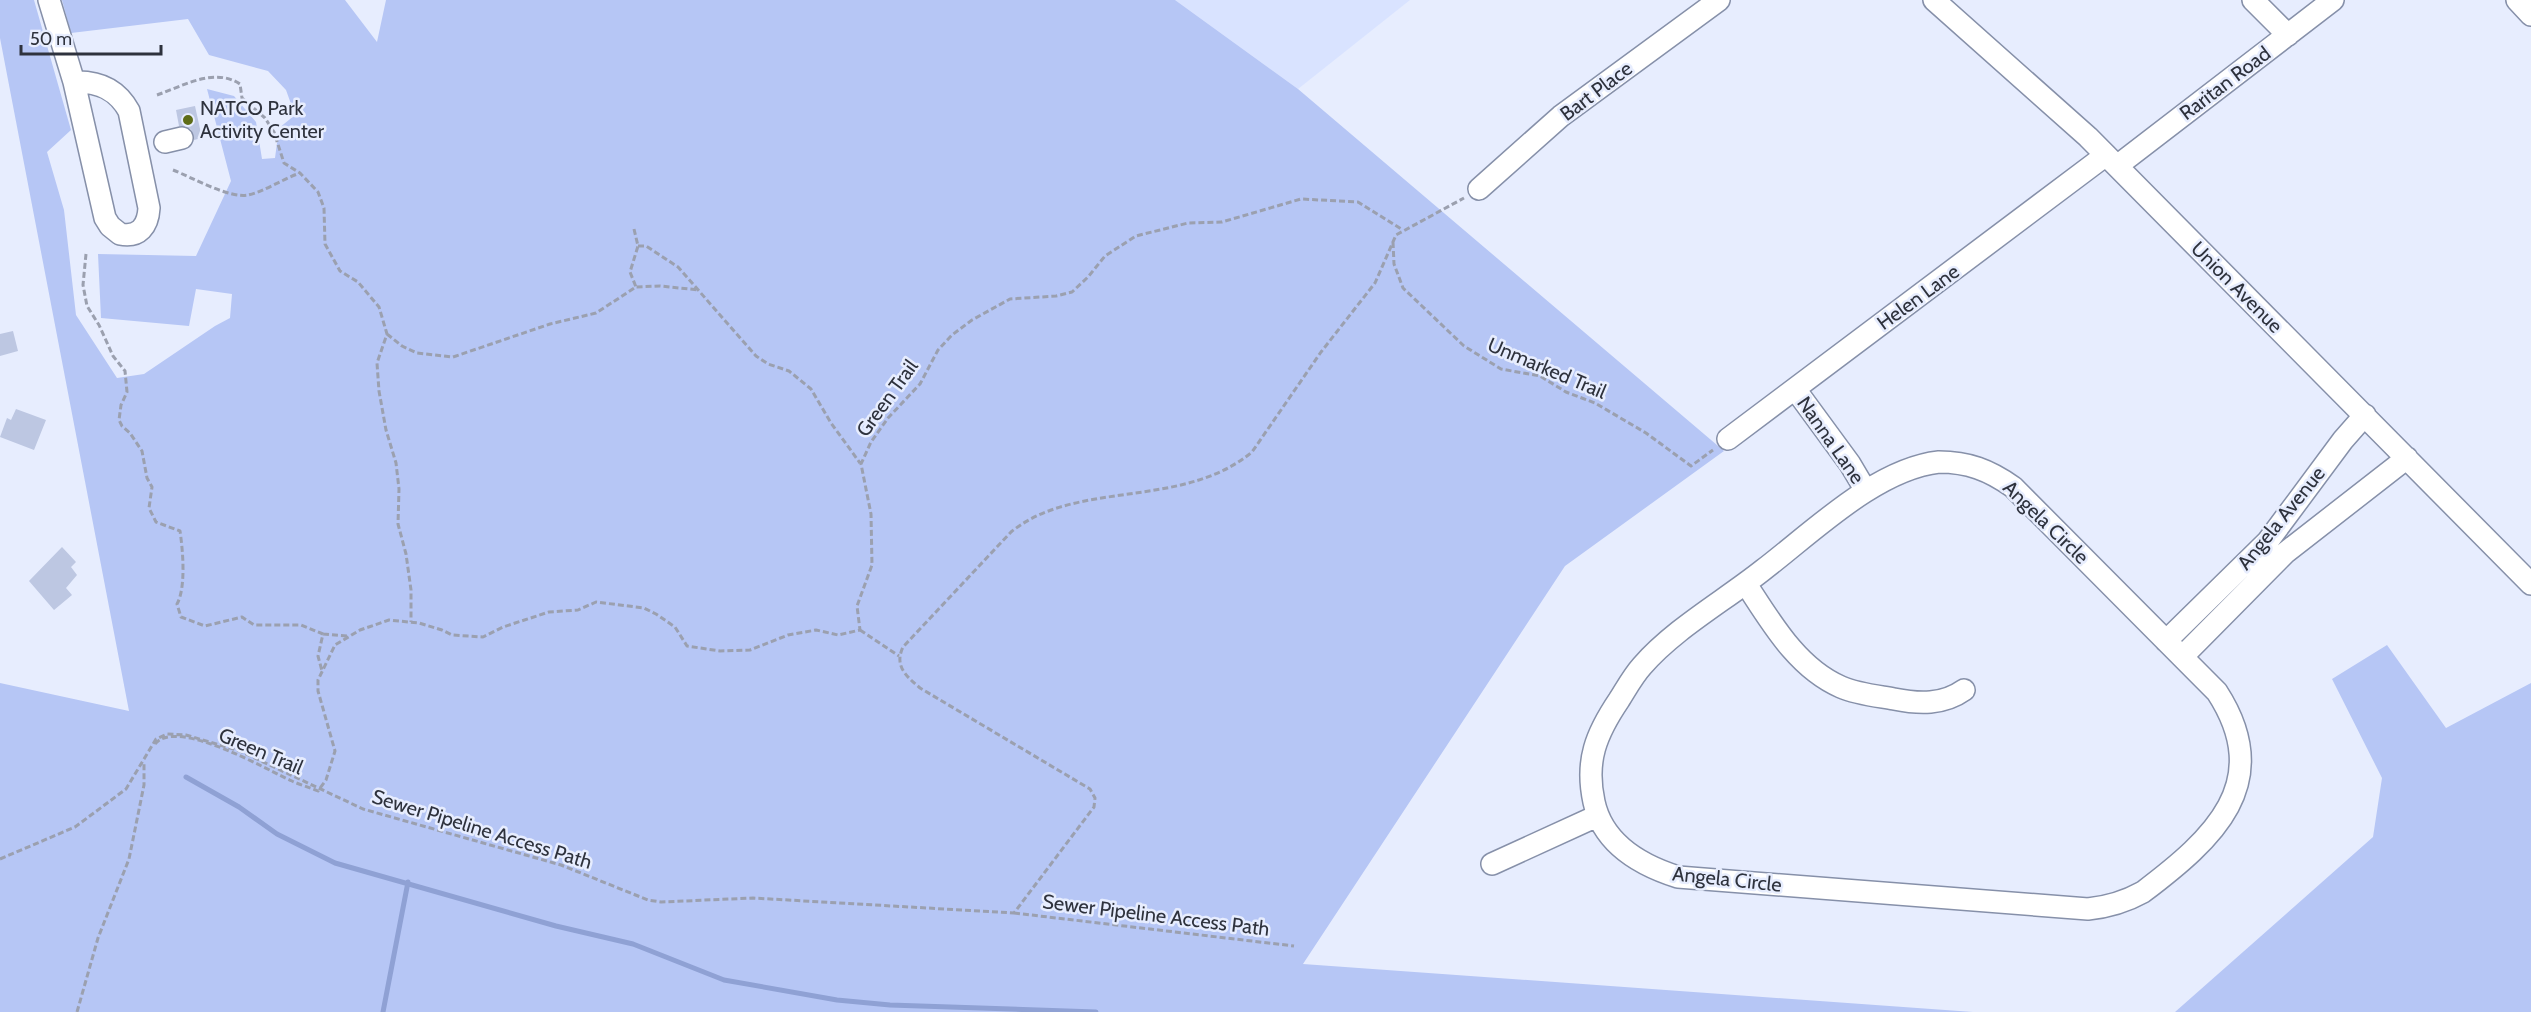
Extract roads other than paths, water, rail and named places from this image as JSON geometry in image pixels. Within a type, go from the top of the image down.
[{"type":"street","points":[[49,0],[74,82],[105,218],[110,226],[120,234],[136,233],[146,224],[150,208],[129,111],[123,101],[105,87],[96,83],[74,82]]},
{"type":"street","name":"Bart Place","points":[[1479,189],[1561,116],[1719,0]]},
{"type":"street","name":"Union Avenue","points":[[1934,0],[2112,160],[2531,584]]},
{"type":"street","points":[[2253,0],[2289,35]]},
{"type":"street","name":"Raritan Road","points":[[2112,160],[2289,35],[2333,0]]},
{"type":"street","points":[[2517,0],[2531,15]]},
{"type":"street","name":"Helen Lane","points":[[1728,439],[2112,160]]},
{"type":"street","name":"Nanna Lane","points":[[1795,389],[1850,464],[1866,491]]},
{"type":"street","name":"Angela Avenue","points":[[2166,641],[2268,541],[2343,440],[2365,415]]},
{"type":"street","name":"Angela Avenue","points":[[2183,656],[2285,553],[2407,458]]},
{"type":"street","name":"Angela Circle","points":[[1955,462],[1974,465],[1995,474],[2013,487],[2217,692],[2229,711],[2241,751],[2240,773],[2228,810],[2211,832],[2153,884],[2128,900],[2106,907],[2088,909],[1678,877],[1647,866],[1619,846],[1597,816],[1590,772],[1594,748],[1603,723],[1641,667],[1664,644],[1746,584],[1866,491],[1892,474],[1923,464],[1955,462]]},
{"type":"street","points":[[1746,584],[1803,662],[1821,677],[1841,688],[1914,703],[1952,699],[1964,690]]},
{"type":"street","points":[[1492,864],[1597,816]]},
{"type":"waterway","points":[[186,777],[239,807],[277,834],[335,863],[556,926],[633,944],[724,980],[837,1000],[890,1005],[1096,1012]]},
{"type":"waterway","points":[[383,1012],[408,882]]},
{"type":"place","name":"NATCO Park Activity Center","points":[[188,120]]}]
